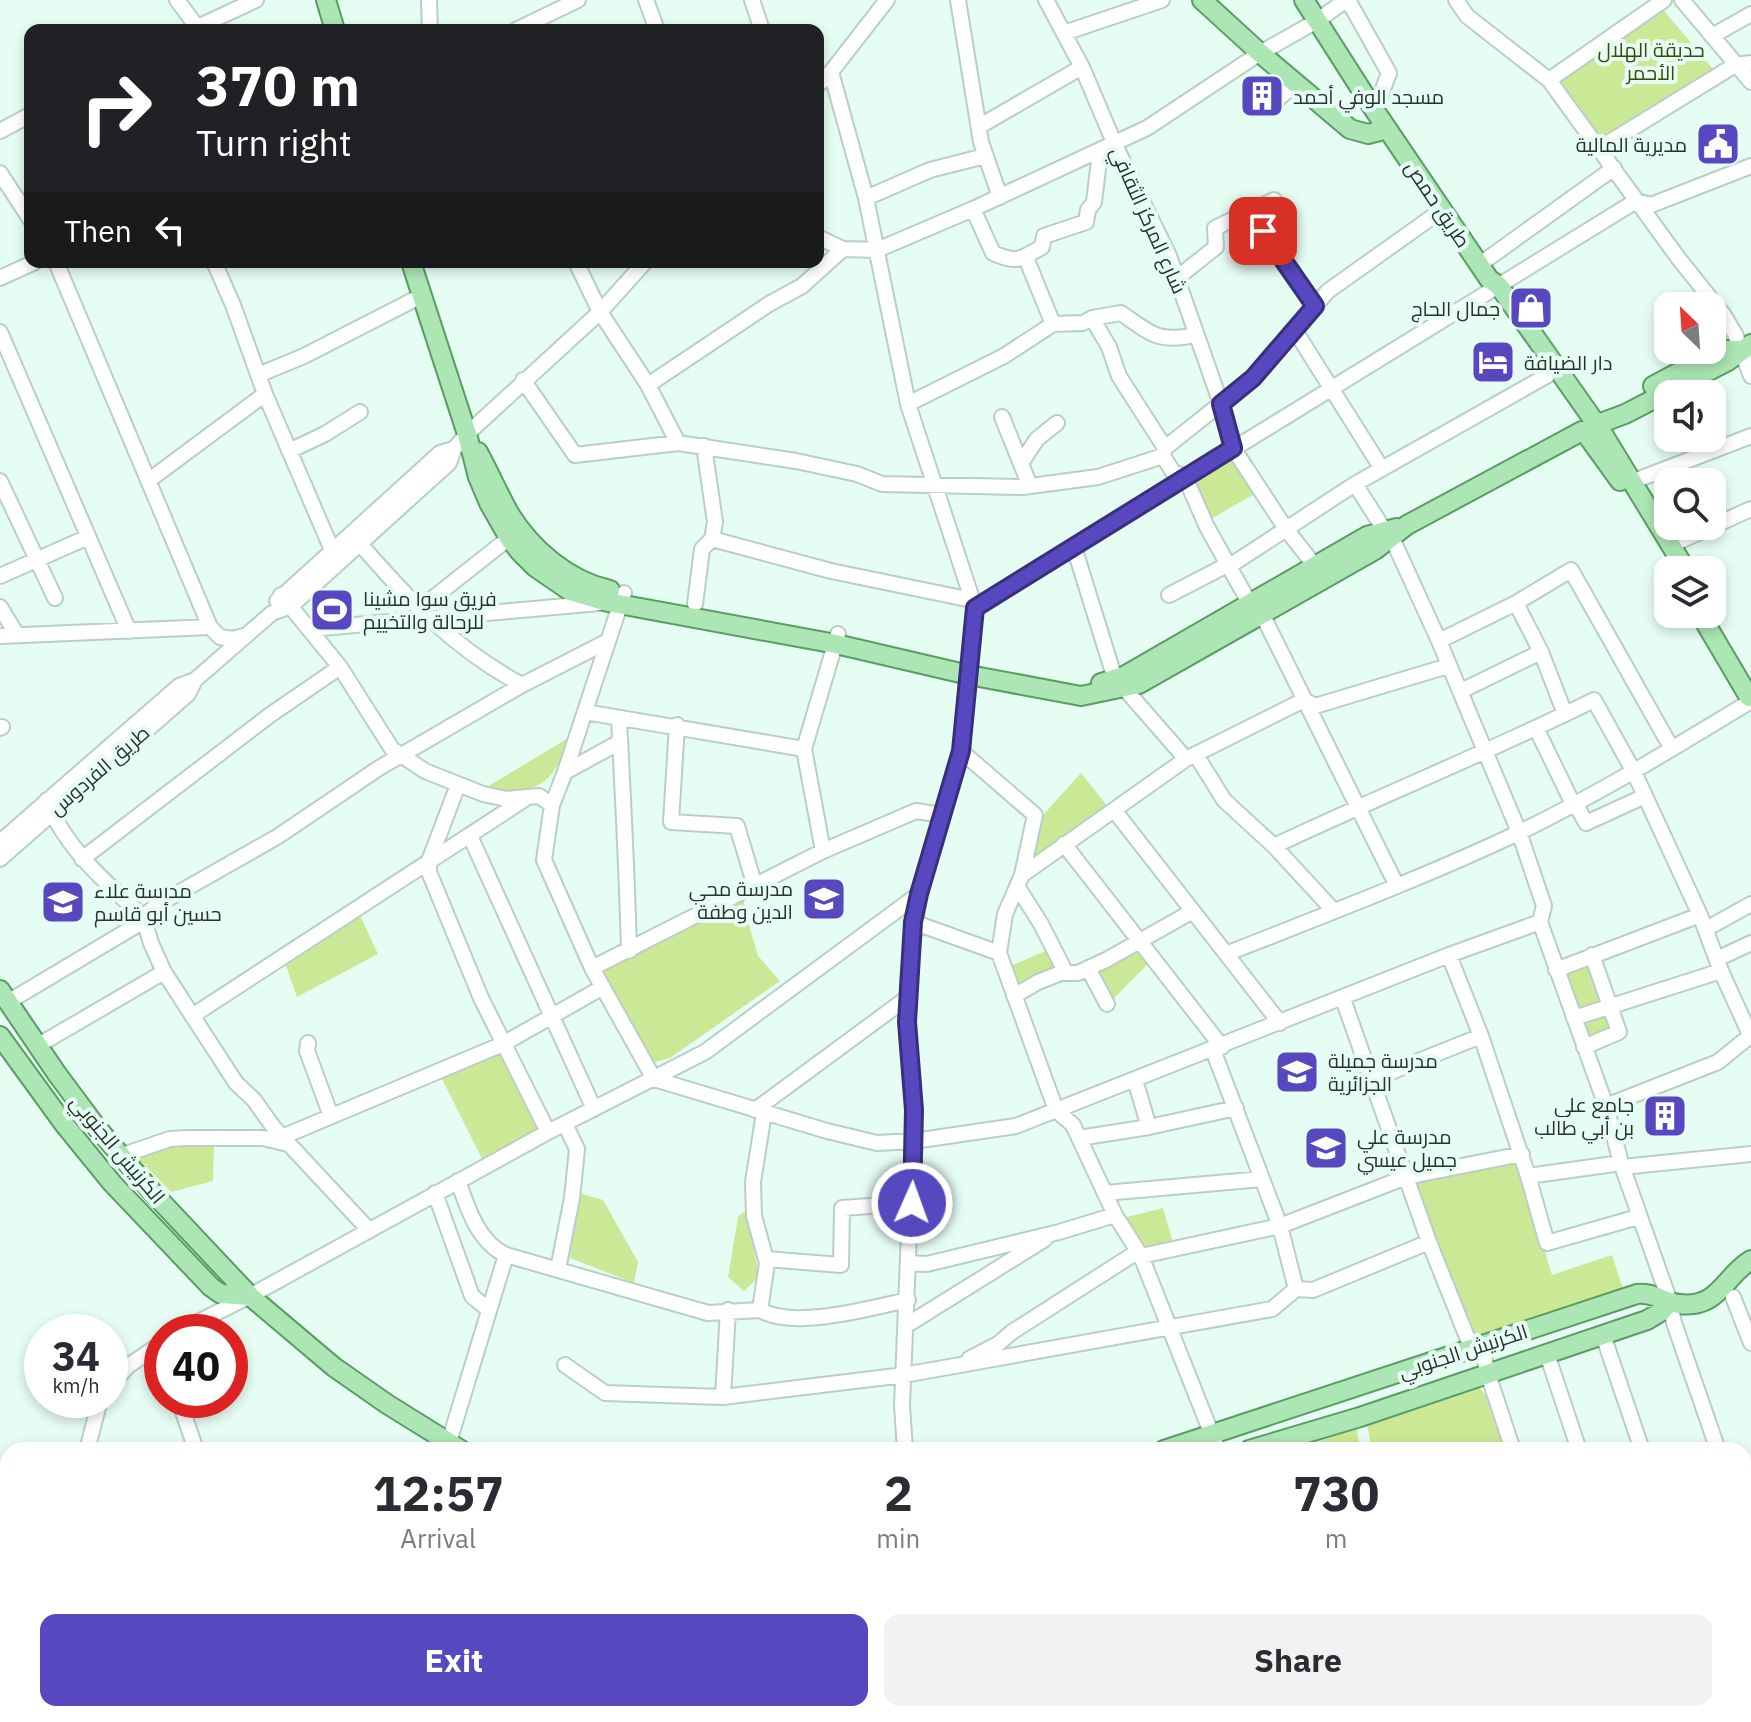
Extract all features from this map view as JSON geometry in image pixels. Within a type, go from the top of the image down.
[{"type":"main road","points":[[326,0],[333,24]]},
{"type":"main road","points":[[336,0],[342,24]]},
{"type":"main road","points":[[1202,0],[1350,129],[1368,134],[1387,129]]},
{"type":"main road","name":"طريق حمص","points":[[1304,0],[1387,129],[1590,425],[1665,556]]},
{"type":"main road","points":[[413,268],[478,477],[509,538],[527,560],[570,591],[837,639]]},
{"type":"main road","name":"طريق حمص","points":[[1489,280],[1548,375],[1634,481],[1678,556]]},
{"type":"main road","points":[[1256,609],[1315,566],[1367,536],[1389,534],[1590,425],[1625,414],[1715,368],[1746,347]]},
{"type":"main road","points":[[467,434],[509,513],[529,539],[550,560],[574,577],[617,599],[695,604],[969,670],[1078,685],[1120,684],[1256,609],[1375,550],[1389,534]]},
{"type":"main road","points":[[1708,628],[1750,698]]},
{"type":"main road","points":[[1722,628],[1751,677]]},
{"type":"main road","name":"الكرنيش الجنوبي","points":[[4,996],[77,1102],[120,1156],[250,1296],[334,1367],[449,1442]]},
{"type":"main road","name":"الكرنيش الجنوبي","points":[[0,1036],[104,1173],[194,1269],[221,1294],[250,1296]]},
{"type":"main road","points":[[1727,1295],[1736,1271],[1751,1260]]},
{"type":"main road","name":"الكرنيش الجنوبي","points":[[1214,1442],[1476,1346],[1637,1294],[1650,1294],[1670,1302],[1690,1305],[1727,1295]]},
{"type":"main road","points":[[1276,1442],[1360,1417],[1652,1318],[1670,1302]]},
{"type":"street","points":[[177,0],[192,24]]},
{"type":"street","points":[[203,24],[256,0]]},
{"type":"street","points":[[429,0],[430,24]]},
{"type":"street","points":[[528,24],[578,0]]},
{"type":"street","points":[[646,0],[655,24]]},
{"type":"street","points":[[752,0],[760,24]]},
{"type":"street","points":[[824,79],[887,0]]},
{"type":"street","points":[[958,0],[985,156],[1000,197]]},
{"type":"street","name":"شارع المركز الثقافي","points":[[1046,0],[1082,67],[1115,145],[1169,256],[1221,404],[1233,448],[1286,529],[1315,566]]},
{"type":"street","points":[[1064,33],[1162,0]]},
{"type":"street","points":[[824,240],[843,249],[877,250],[1100,152],[1147,128],[1347,0],[1389,73],[1379,100],[1371,105]]},
{"type":"street","points":[[1456,0],[1467,16],[1549,80],[1746,347],[1751,376]]},
{"type":"street","points":[[1549,80],[1664,0]]},
{"type":"street","points":[[1682,0],[1751,82]]},
{"type":"street","points":[[1712,36],[1751,14]]},
{"type":"street","points":[[1600,148],[1735,65],[1751,63]]},
{"type":"street","points":[[980,126],[1082,67]]},
{"type":"street","points":[[831,72],[866,198],[908,404],[973,604],[961,751],[913,922],[907,998],[914,1141],[902,1405],[904,1442]]},
{"type":"street","points":[[1265,109],[1296,84]]},
{"type":"street","points":[[0,131],[24,118]]},
{"type":"street","points":[[973,209],[993,253],[1014,261],[1026,258],[1042,247],[1044,236],[1086,222],[1088,210],[1094,202],[1100,152]]},
{"type":"street","points":[[866,198],[930,170],[985,156]]},
{"type":"street","points":[[712,539],[973,604],[1074,547],[1332,388],[1489,280],[1636,201],[1651,205],[1751,166]]},
{"type":"street","points":[[1489,280],[1614,168]]},
{"type":"street","points":[[0,173],[24,210]]},
{"type":"street","points":[[1177,278],[1216,247],[1215,228],[1274,200]]},
{"type":"street","points":[[523,380],[575,455],[678,443],[857,474],[882,484],[1030,486],[1098,477],[1164,452],[1253,378],[1328,291],[1442,210]]},
{"type":"street","points":[[1250,211],[1315,306]]},
{"type":"street","points":[[824,266],[843,249]]},
{"type":"street","points":[[1026,258],[1053,324]]},
{"type":"street","points":[[0,278],[24,267]]},
{"type":"street","points":[[59,268],[210,627],[220,637],[233,639],[244,636]]},
{"type":"street","points":[[217,268],[265,394],[332,550]]},
{"type":"street","points":[[579,268],[600,312],[648,385],[678,443]]},
{"type":"street","name":"طريق الفردوس","points":[[0,842],[188,694],[195,680],[355,539],[440,453],[454,449],[523,380],[600,312],[640,268]]},
{"type":"street","points":[[648,385],[769,304],[802,286],[822,268]]},
{"type":"street","points":[[258,375],[304,356],[423,295]]},
{"type":"street","points":[[908,404],[1004,356],[1053,324],[1083,323],[1092,318],[1121,313],[1154,336],[1171,340],[1195,335]]},
{"type":"street","points":[[1092,318],[1109,347],[1119,376],[1173,472],[1185,477],[1228,566],[1256,609],[1397,886]]},
{"type":"street","points":[[1292,331],[1299,337],[1382,469]]},
{"type":"street","points":[[0,332],[5,359],[129,631]]},
{"type":"street","points":[[1169,595],[1228,566],[1355,484],[1548,375]]},
{"type":"street","points":[[148,481],[265,394]]},
{"type":"street","points":[[289,451],[325,434],[360,412]]},
{"type":"street","points":[[1002,417],[1030,486]]},
{"type":"street","points":[[1021,463],[1037,439],[1057,423]]},
{"type":"street","points":[[1634,481],[1751,436]]},
{"type":"street","points":[[695,604],[702,549],[712,539],[715,522],[704,446]]},
{"type":"street","points":[[0,481],[55,598]]},
{"type":"street","points":[[1355,484],[1389,534],[1461,691],[1519,832],[1544,906],[1540,922],[1606,1106],[1621,1165],[1715,1442]]},
{"type":"street","points":[[1671,545],[1751,509]]},
{"type":"street","points":[[0,576],[88,537]]},
{"type":"street","points":[[424,614],[509,538]]},
{"type":"street","points":[[355,539],[424,614],[459,646],[486,666],[522,685]]},
{"type":"street","name":"طريق الفردوس","points":[[286,600],[332,550],[355,539]]},
{"type":"street","points":[[1074,547],[1120,684],[1191,757],[1224,800],[1274,846],[1334,911]]},
{"type":"street","points":[[1439,641],[1516,603],[1571,570],[1672,749]]},
{"type":"street","points":[[311,629],[424,614],[617,599],[585,712],[552,805],[544,860],[592,968],[654,1079],[877,1143],[914,1141],[1016,1126],[1540,922]]},
{"type":"street","points":[[286,600],[340,667],[392,749],[425,771],[458,785],[506,799],[539,796],[552,805]]},
{"type":"street","points":[[1516,603],[1541,652],[1565,714]]},
{"type":"street","points":[[0,607],[17,635]]},
{"type":"street","points":[[0,636],[210,627]]},
{"type":"street","points":[[823,851],[804,749],[837,639]]},
{"type":"street","points":[[4,996],[137,925],[157,905],[277,837],[379,768],[522,685],[606,642]]},
{"type":"street","points":[[1461,691],[1541,652]]},
{"type":"street","points":[[1304,700],[1315,706],[1448,666]]},
{"type":"street","points":[[82,859],[258,724],[340,667]]},
{"type":"street","points":[[1226,954],[1397,886],[1519,832],[1634,772],[1750,698]]},
{"type":"street","points":[[1019,880],[1064,844],[1191,757],[1304,700]]},
{"type":"street","points":[[1274,846],[1487,752],[1594,700],[1634,772],[1751,1036],[1718,1062],[1606,1106]]},
{"type":"street","points":[[585,712],[677,725],[804,749]]},
{"type":"street","points":[[619,719],[629,951]]},
{"type":"street","points":[[677,725],[671,822],[737,826],[754,883]]},
{"type":"street","points":[[1536,728],[1586,823],[1645,796]]},
{"type":"street","points":[[565,772],[620,742]]},
{"type":"street","points":[[961,751],[1035,815],[1019,880],[1005,914],[999,953],[1056,1110],[1073,1125],[1115,1215],[1139,1254],[1214,1442]]},
{"type":"street","points":[[458,785],[429,861],[429,872],[481,998],[548,1132]]},
{"type":"street","points":[[192,1016],[525,799]]},
{"type":"street","points":[[49,806],[82,859],[143,917],[164,972],[236,1083],[368,1229]]},
{"type":"street","name":"طريق الفردوس","points":[[0,859],[49,806]]},
{"type":"street","points":[[1114,810],[1280,1023]]},
{"type":"street","points":[[592,968],[754,883],[823,851],[916,811],[942,815]]},
{"type":"street","points":[[470,836],[594,1109]]},
{"type":"street","points":[[1064,844],[1218,1048],[1236,1108],[1280,1226],[1296,1289]]},
{"type":"street","points":[[1019,880],[1066,973]]},
{"type":"street","points":[[214,1314],[548,1132],[705,1052],[919,894]]},
{"type":"street","points":[[1556,970],[1592,955],[1703,922],[1751,904]]},
{"type":"street","points":[[1014,996],[1038,982],[1066,973],[1078,973],[1193,911]]},
{"type":"street","points":[[913,922],[999,953]]},
{"type":"street","points":[[1574,1018],[1719,965],[1751,943]]},
{"type":"street","points":[[1449,955],[1522,1154],[1547,1243],[1638,1217]]},
{"type":"street","points":[[1584,1047],[1619,1032],[1592,955]]},
{"type":"street","points":[[1088,968],[1107,1004]]},
{"type":"street","points":[[37,1046],[164,972]]},
{"type":"street","points":[[120,1156],[170,1139],[285,1140],[331,1116],[503,1044],[603,987]]},
{"type":"street","points":[[760,1310],[766,1259],[754,1216],[753,1182],[760,1111],[907,998]]},
{"type":"street","points":[[1343,999],[1429,1242],[1488,1374],[1510,1442]]},
{"type":"street","points":[[1371,1080],[1481,1036]]},
{"type":"street","points":[[308,1043],[307,1051],[331,1116]]},
{"type":"street","points":[[1135,1080],[1149,1127]]},
{"type":"street","points":[[1079,1138],[1236,1108]]},
{"type":"street","points":[[558,1269],[572,1198],[577,1149],[565,1124]]},
{"type":"street","points":[[955,1367],[998,1344],[1012,1332],[1139,1254],[1280,1226],[1406,1177],[1522,1154]]},
{"type":"street","points":[[1528,1176],[1751,1154]]},
{"type":"street","points":[[1105,1193],[1262,1179]]},
{"type":"street","points":[[458,1181],[490,1248],[708,1313],[760,1310],[770,1315],[830,1316],[908,1300]]},
{"type":"street","points":[[435,1193],[472,1296],[489,1310]]},
{"type":"street","points":[[766,1259],[841,1265],[842,1208],[912,1203]]},
{"type":"street","points":[[910,1263],[927,1264],[1115,1215]]},
{"type":"street","points":[[907,1325],[1055,1233]]},
{"type":"street","points":[[565,1365],[605,1393],[723,1397],[904,1375],[1272,1309],[1296,1289],[1313,1290],[1429,1242]]},
{"type":"street","points":[[456,1442],[506,1255]]},
{"type":"street","points":[[1751,1294],[1727,1295],[1751,1343]]},
{"type":"street","points":[[723,1397],[728,1310]]},
{"type":"street","points":[[1603,1335],[1639,1442]]},
{"type":"street","points":[[1547,1354],[1576,1442]]},
{"type":"street","points":[[89,1442],[95,1418]]},
{"type":"street","points":[[185,1418],[193,1442]]},
{"type":"green space","name":"حديقة الهلال الأحمر","points":[[1660,6],[1714,70],[1601,138],[1557,81]]},
{"type":"green space","points":[[1234,451],[1258,492],[1211,519],[1188,478]]},
{"type":"green space","points":[[570,737],[557,766],[541,783],[519,790],[487,787]]},
{"type":"green space","points":[[1081,773],[1108,807],[1029,864],[1044,814]]},
{"type":"green space","points":[[744,893],[744,907],[758,956],[780,981],[670,1058],[651,1063],[596,969]]},
{"type":"green space","points":[[358,911],[378,954],[297,997],[284,960]]},
{"type":"green space","points":[[1137,949],[1149,963],[1111,1001],[1095,969]]},
{"type":"green space","points":[[1048,950],[1059,971],[1015,988],[1010,966]]},
{"type":"green space","points":[[1590,960],[1606,1004],[1578,1014],[1562,970]]},
{"type":"green space","points":[[1608,1012],[1616,1033],[1588,1043],[1580,1022]]},
{"type":"green space","points":[[501,1049],[538,1128],[482,1159],[441,1077]]},
{"type":"green space","points":[[214,1140],[213,1181],[171,1192],[133,1153],[171,1141]]},
{"type":"green space","points":[[1518,1162],[1552,1275],[1612,1255],[1623,1289],[1484,1335],[1475,1334],[1469,1329],[1413,1179]]},
{"type":"green space","points":[[579,1193],[603,1200],[638,1262],[634,1283],[570,1258]]},
{"type":"green space","points":[[1163,1208],[1173,1242],[1138,1248],[1123,1218]]},
{"type":"green space","points":[[743,1212],[748,1214],[759,1277],[744,1291],[728,1277],[738,1217]]},
{"type":"green space","points":[[1480,1388],[1503,1442],[1370,1442],[1367,1424]]},
{"type":"green space","points":[[1357,1428],[1359,1442],[1316,1442]]},
{"type":"place","name":"مسجد الوفي أحمد","points":[[1262,96]]},
{"type":"place","name":"مديرية المالية","points":[[1718,144]]},
{"type":"place","name":"جمال الحاج","points":[[1531,308]]},
{"type":"place","name":"دار الضيافة","points":[[1493,362]]},
{"type":"place","name":"فريق سوا مشينا للرحالة والتخييم","points":[[332,610]]},
{"type":"place","name":"مدرسة محي الدين وطفة","points":[[824,899]]},
{"type":"place","name":"مدرسة علاء حسين أبو قاسم","points":[[63,902]]},
{"type":"place","name":"مدرسة جميلة الجزائرية","points":[[1297,1072]]},
{"type":"place","name":"جامع علي بن أبي طالب","points":[[1665,1116]]},
{"type":"place","name":"مدرسة علي جميل عيسي","points":[[1326,1148]]},
{"type":"route","points":[[912,1203],[914,1110],[907,1022],[913,922],[961,751],[975,608],[1233,448],[1221,404],[1253,378],[1315,306],[1263,231]]}]
